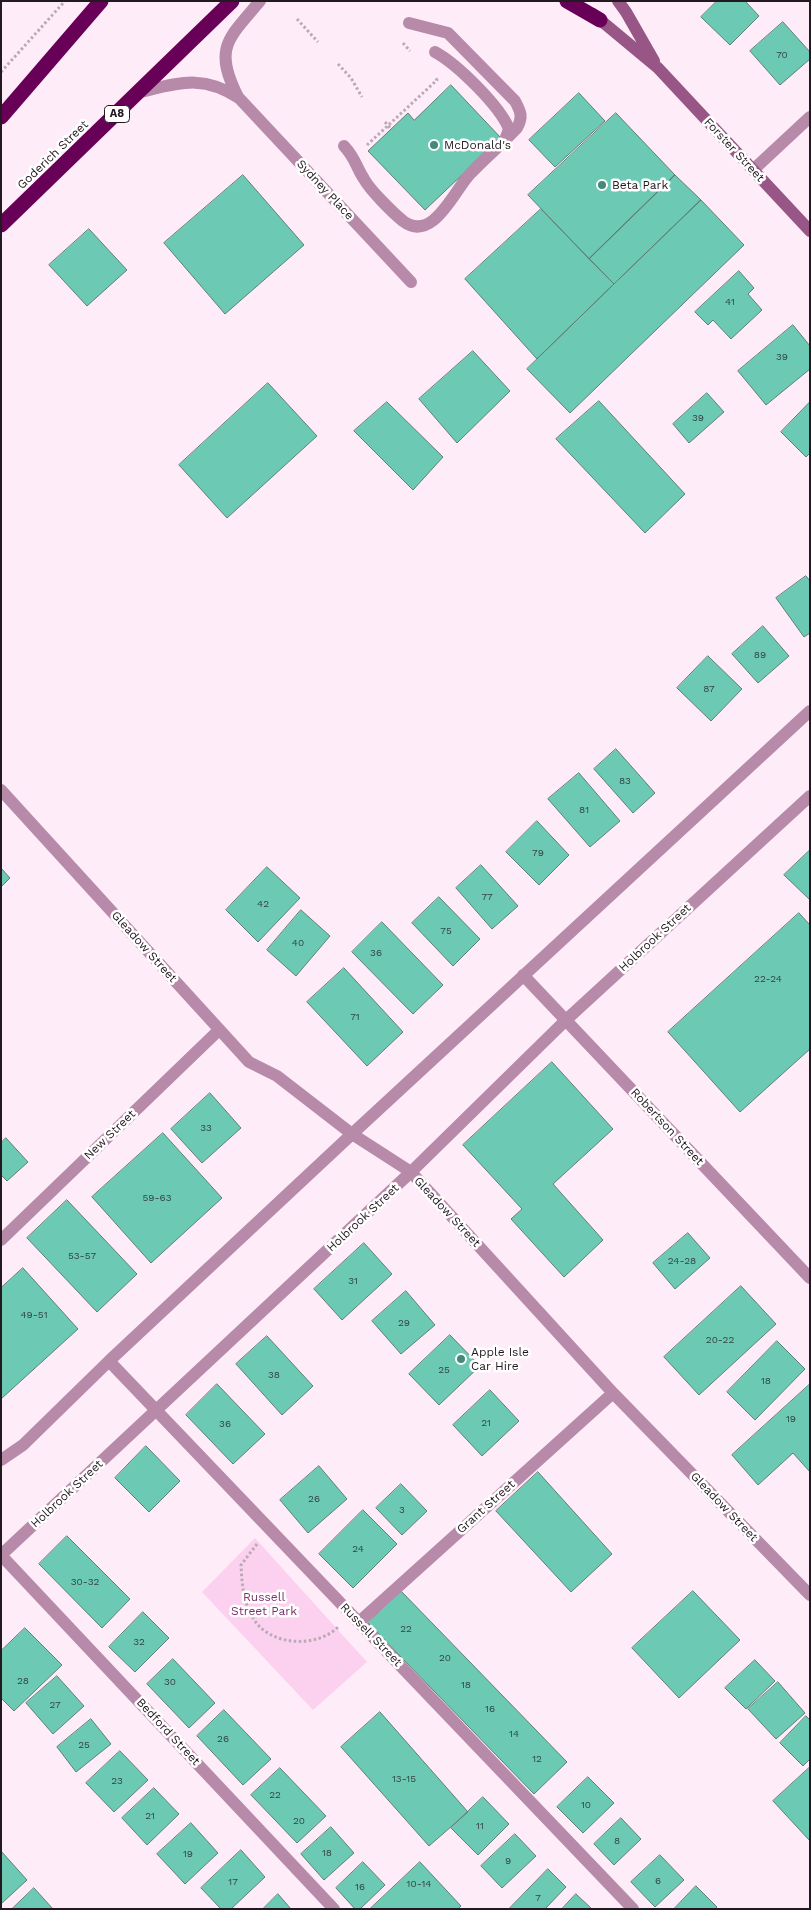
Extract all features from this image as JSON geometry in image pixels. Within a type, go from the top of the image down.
[{"type":"highway","points":[[1,117],[101,1]]},
{"type":"highway","name":"Goderich Street","points":[[1,225],[232,1]]},
{"type":"highway","points":[[567,1],[600,20]]},
{"type":"street","name":"Sydney Place","points":[[260,1],[232,34],[225,49],[224,62],[229,80],[239,98],[411,282]]},
{"type":"street","name":"Forster Street","points":[[579,1],[658,68],[810,231]]},
{"type":"street","name":"Forster Street","points":[[618,1],[658,68]]},
{"type":"street","points":[[344,146],[356,159],[364,179],[404,221],[414,226],[424,225],[437,217],[451,203],[468,176],[505,140],[521,121],[521,112],[515,101],[448,33],[409,23]]},
{"type":"street","points":[[435,52],[454,65],[504,117],[509,129],[505,140]]},
{"type":"street","name":"Sydney Place","points":[[140,92],[195,81],[212,84],[239,98]]},
{"type":"street","points":[[753,170],[810,117]]},
{"type":"street","points":[[1,1460],[23,1446],[109,1361],[352,1134],[810,711]]},
{"type":"street","name":"Gleadow Street","points":[[1,790],[249,1062],[277,1076],[352,1134],[411,1172],[613,1393],[810,1595]]},
{"type":"street","name":"Holbrook Street","points":[[1,1555],[411,1172],[566,1020],[810,796]]},
{"type":"street","name":"Robertson Street","points":[[523,975],[810,1278]]},
{"type":"street","name":"New Street","points":[[1,1240],[219,1030]]},
{"type":"street","name":"Russell Street","points":[[109,1361],[633,1909]]},
{"type":"street","name":"Grant Street","points":[[354,1618],[613,1393]]},
{"type":"street","name":"Bedford Street","points":[[1,1555],[334,1909]]},
{"type":"path","points":[[1,72],[65,1]]},
{"type":"path","points":[[297,19],[318,42]]},
{"type":"path","points":[[338,64],[351,78],[362,97]]},
{"type":"path","points":[[362,149],[386,124],[437,80],[434,77]]},
{"type":"path","points":[[386,124],[391,129]]},
{"type":"path","points":[[270,1530],[241,1565],[247,1607],[255,1622],[270,1635],[302,1642],[318,1640],[354,1618]]},
{"type":"green space","name":"Russell Street Park","points":[[255,1538],[367,1662],[313,1710],[202,1592]]},
{"type":"building","points":[[717,1],[745,1],[759,16],[730,45],[701,17]]},
{"type":"building","points":[[783,22],[810,52],[810,59],[780,85],[750,51]]},
{"type":"building","name":"McDonald's","points":[[451,85],[501,138],[425,210],[368,151],[408,113],[414,120]]},
{"type":"building","points":[[579,93],[605,121],[555,167],[529,140]]},
{"type":"building","name":"Beta Park","points":[[616,113],[675,175],[589,259],[528,195]]},
{"type":"building","points":[[243,175],[304,245],[225,314],[164,243]]},
{"type":"building","points":[[675,175],[701,200],[614,284],[589,259]]},
{"type":"building","points":[[701,200],[744,245],[570,413],[527,369]]},
{"type":"building","points":[[541,209],[614,284],[537,359],[465,279]]},
{"type":"building","points":[[89,229],[127,270],[87,306],[49,265]]},
{"type":"building","points":[[739,271],[754,288],[748,294],[762,310],[731,339],[713,320],[708,325],[695,312]]},
{"type":"building","points":[[793,325],[810,346],[810,369],[766,405],[738,371]]},
{"type":"building","points":[[473,351],[510,391],[457,443],[419,399]]},
{"type":"building","points":[[268,383],[317,436],[227,518],[179,465]]},
{"type":"building","points":[[707,393],[724,412],[689,443],[673,424]]},
{"type":"building","points":[[599,401],[685,494],[645,533],[556,439]]},
{"type":"building","points":[[387,402],[443,457],[413,490],[354,431]]},
{"type":"building","points":[[810,402],[810,453],[806,457],[781,432]]},
{"type":"building","points":[[806,576],[810,581],[810,633],[804,637],[776,598]]},
{"type":"building","points":[[763,626],[789,656],[758,683],[732,654]]},
{"type":"building","points":[[708,656],[742,689],[711,721],[677,688]]},
{"type":"building","points":[[616,749],[655,793],[633,813],[594,769]]},
{"type":"building","points":[[579,773],[620,821],[590,847],[548,799]]},
{"type":"building","points":[[537,821],[569,855],[539,885],[506,852]]},
{"type":"building","points":[[810,850],[810,900],[784,875]]},
{"type":"building","points":[[481,865],[518,906],[492,929],[456,888]]},
{"type":"building","points":[[267,867],[300,898],[258,942],[226,910]]},
{"type":"building","points":[[1,868],[10,878],[1,887]]},
{"type":"building","points":[[439,897],[480,939],[453,966],[412,923]]},
{"type":"building","points":[[301,910],[330,936],[296,976],[267,950]]},
{"type":"building","points":[[799,913],[810,925],[810,1049],[740,1112],[668,1032]]},
{"type":"building","points":[[382,922],[443,985],[413,1014],[352,952]]},
{"type":"building","points":[[344,968],[403,1032],[367,1066],[307,1002]]},
{"type":"building","points":[[552,1062],[613,1129],[553,1184],[603,1240],[564,1277],[511,1219],[522,1209],[463,1145]]},
{"type":"building","points":[[210,1093],[241,1128],[202,1163],[171,1129]]},
{"type":"building","points":[[163,1133],[222,1198],[151,1263],[92,1197]]},
{"type":"building","points":[[6,1138],[28,1162],[7,1181],[1,1175],[1,1143]]},
{"type":"building","points":[[67,1200],[137,1274],[97,1312],[27,1238]]},
{"type":"building","points":[[688,1233],[710,1258],[675,1289],[653,1263]]},
{"type":"building","points":[[364,1243],[392,1274],[342,1320],[314,1289]]},
{"type":"building","points":[[23,1268],[78,1329],[1,1399],[1,1288]]},
{"type":"building","points":[[741,1286],[776,1324],[699,1395],[664,1357]]},
{"type":"building","points":[[406,1291],[435,1325],[401,1354],[372,1321]]},
{"type":"building","points":[[450,1335],[480,1366],[439,1405],[409,1374]]},
{"type":"building","points":[[267,1336],[313,1386],[282,1415],[236,1364]]},
{"type":"building","points":[[777,1341],[805,1369],[755,1420],[727,1392]]},
{"type":"building","points":[[217,1384],[265,1434],[233,1464],[186,1415]]},
{"type":"building","points":[[810,1384],[810,1472],[793,1453],[758,1485],[732,1455]]},
{"type":"building","points":[[490,1390],[519,1421],[482,1456],[453,1425]]},
{"type":"building","points":[[146,1446],[180,1481],[149,1512],[115,1478]]},
{"type":"building","points":[[319,1466],[347,1499],[308,1533],[280,1500]]},
{"type":"building","points":[[538,1472],[612,1554],[571,1592],[496,1511]]},
{"type":"building","points":[[401,1484],[427,1511],[402,1535],[376,1508]]},
{"type":"building","points":[[363,1510],[397,1544],[353,1588],[319,1554]]},
{"type":"building","points":[[67,1536],[130,1599],[102,1628],[39,1564]]},
{"type":"building","points":[[401,1591],[567,1762],[534,1794],[368,1623]]},
{"type":"building","points":[[693,1591],[740,1640],[679,1698],[632,1648]]},
{"type":"building","points":[[143,1612],[169,1638],[135,1672],[109,1647]]},
{"type":"building","points":[[25,1628],[62,1665],[14,1711],[1,1698],[1,1651]]},
{"type":"building","points":[[173,1659],[215,1703],[189,1728],[147,1684]]},
{"type":"building","points":[[755,1660],[775,1681],[746,1709],[725,1688]]},
{"type":"building","points":[[57,1676],[84,1706],[53,1734],[26,1703]]},
{"type":"building","points":[[778,1682],[805,1713],[776,1739],[748,1709]]},
{"type":"building","points":[[224,1710],[271,1759],[243,1785],[197,1736]]},
{"type":"building","points":[[380,1712],[468,1812],[429,1846],[341,1747]]},
{"type":"building","points":[[806,1716],[810,1720],[810,1759],[803,1766],[780,1743]]},
{"type":"building","points":[[91,1719],[111,1744],[76,1772],[57,1747]]},
{"type":"building","points":[[120,1751],[148,1780],[114,1812],[86,1783]]},
{"type":"building","points":[[810,1767],[810,1841],[773,1801]]},
{"type":"building","points":[[280,1768],[326,1816],[297,1843],[251,1795]]},
{"type":"building","points":[[588,1777],[614,1803],[583,1833],[557,1807]]},
{"type":"building","points":[[154,1788],[179,1814],[147,1845],[122,1818]]},
{"type":"building","points":[[483,1797],[509,1824],[478,1855],[451,1828]]},
{"type":"building","points":[[621,1818],[641,1839],[614,1865],[594,1844]]},
{"type":"building","points":[[191,1823],[218,1853],[185,1884],[157,1854]]},
{"type":"building","points":[[331,1827],[354,1853],[324,1880],[301,1854]]},
{"type":"building","points":[[515,1834],[536,1856],[502,1888],[481,1866]]},
{"type":"building","points":[[241,1850],[265,1877],[231,1909],[221,1909],[201,1888]]},
{"type":"building","points":[[1,1851],[27,1880],[1,1904]]},
{"type":"building","points":[[660,1855],[684,1880],[655,1907],[631,1882]]},
{"type":"building","points":[[363,1862],[385,1885],[360,1909],[355,1909],[336,1888]]},
{"type":"building","points":[[420,1862],[461,1906],[458,1909],[370,1909]]},
{"type":"building","points":[[548,1869],[566,1887],[545,1909],[509,1909]]},
{"type":"building","points":[[696,1886],[717,1907],[715,1909],[674,1909]]},
{"type":"building","points":[[34,1888],[53,1909],[12,1909]]},
{"type":"building","points":[[278,1894],[291,1909],[263,1909]]},
{"type":"building","points":[[576,1894],[592,1909],[562,1909]]},
{"type":"place","name":"McDonald's","points":[[434,145]]},
{"type":"place","name":"Beta Park","points":[[602,185]]},
{"type":"place","name":"Apple Isle Car Hire","points":[[461,1359]]}]
